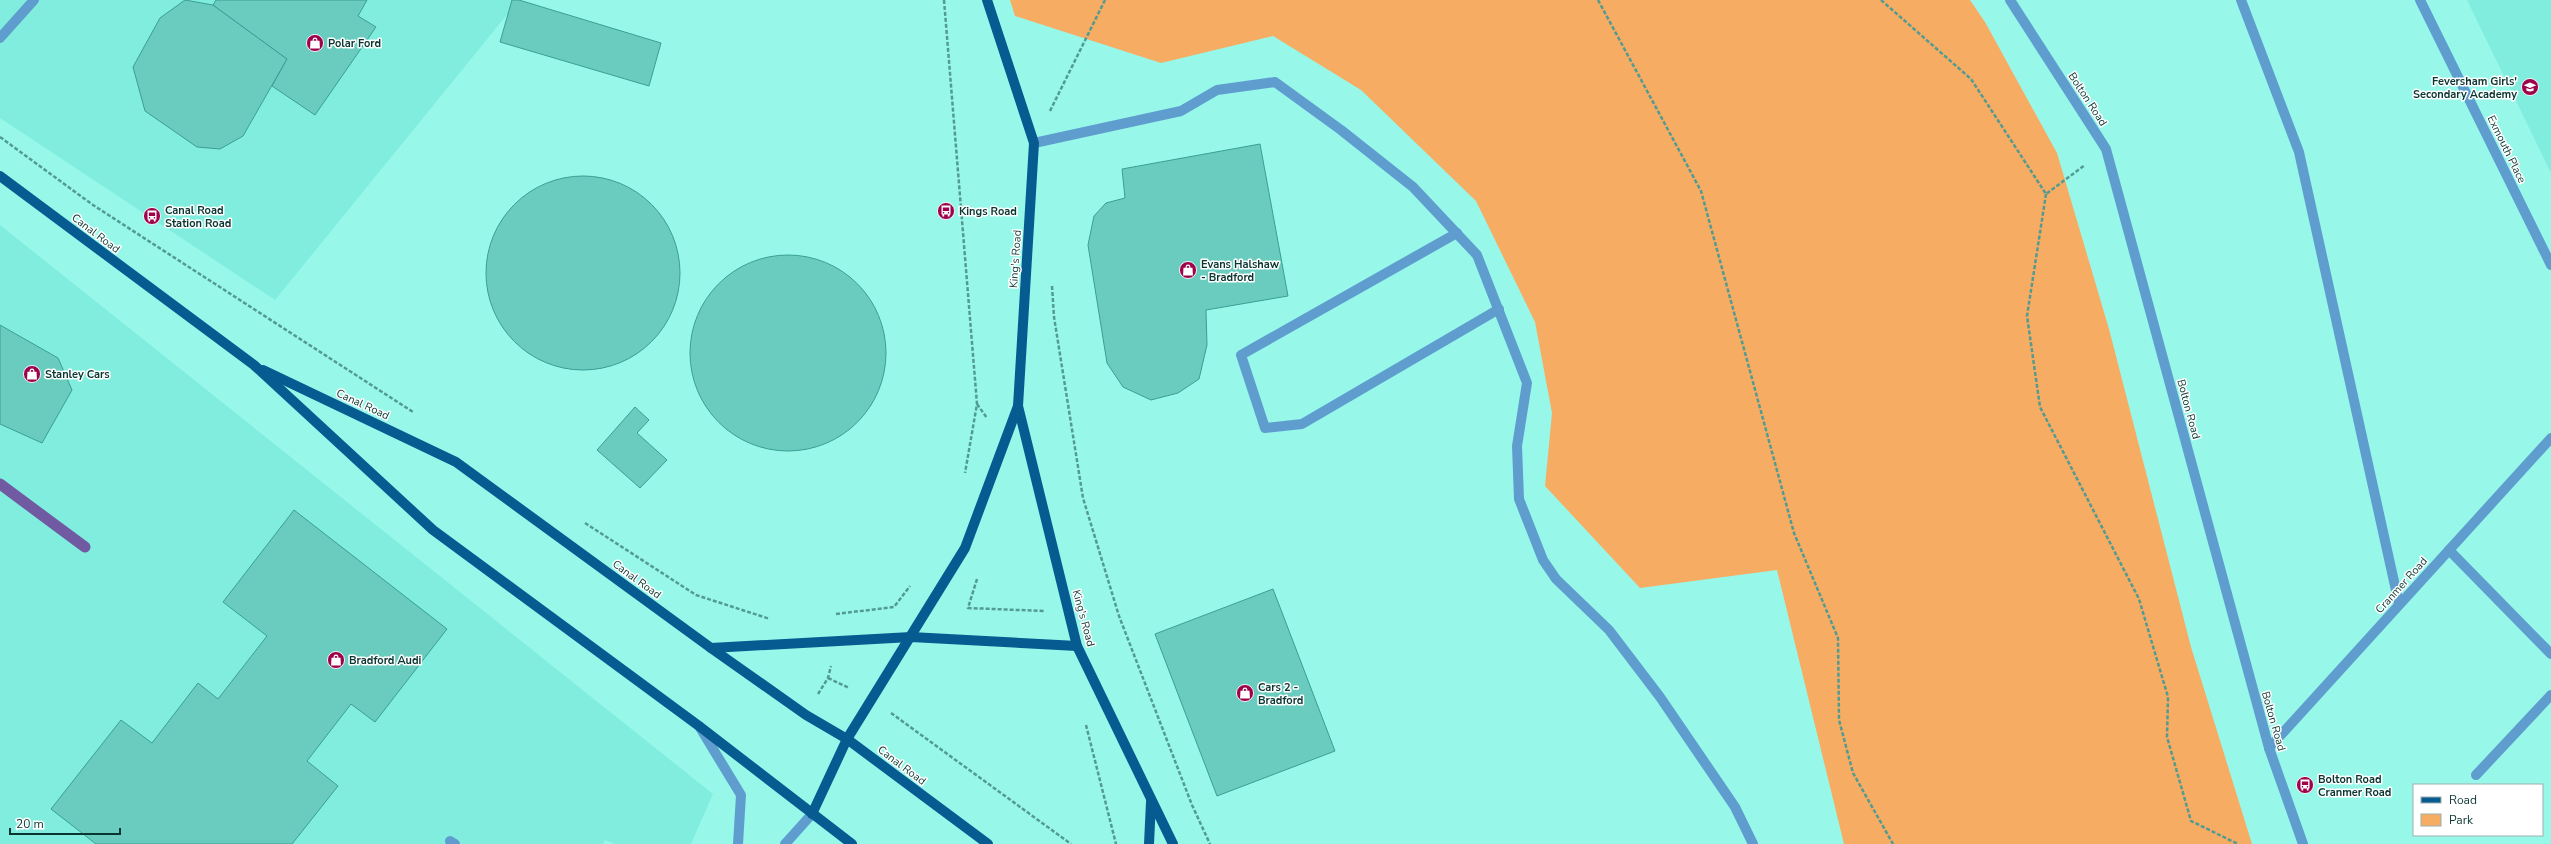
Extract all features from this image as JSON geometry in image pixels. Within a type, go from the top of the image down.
[{"type":"main road","name":"King's Road","points":[[812,814],[847,739],[965,548],[1018,406],[1038,142],[987,0]]},
{"type":"main road","name":"Canal Road","points":[[0,176],[254,365],[433,530],[699,726],[852,844]]},
{"type":"main road","name":"Canal Road","points":[[254,365],[456,462],[710,648],[806,715],[847,739],[988,844]]},
{"type":"main road","name":"King's Road","points":[[1018,406],[1077,646],[1151,802],[1173,844]]},
{"type":"main road","points":[[710,648],[836,643],[910,637],[1077,646]]},
{"type":"main road","points":[[1149,844],[1151,802]]},
{"type":"street","points":[[0,38],[34,0]]},
{"type":"street","name":"Bolton Road","points":[[2010,0],[2106,150],[2269,748],[2303,844]]},
{"type":"street","points":[[2241,0],[2299,152],[2400,604]]},
{"type":"street","name":"Exmouth Place","points":[[2420,0],[2551,265]]},
{"type":"street","points":[[1038,142],[1180,111],[1217,90],[1275,82],[1341,130],[1413,187],[1477,255],[1527,384],[1517,446],[1519,499],[1543,560],[1556,579],[1609,630],[1660,697],[1735,807],[1753,844]]},
{"type":"street","points":[[1456,233],[1241,355],[1265,428],[1302,424],[1499,309]]},
{"type":"street","name":"Cranmer Road","points":[[2269,748],[2551,438]]},
{"type":"street","points":[[2449,550],[2551,654]]},
{"type":"street","points":[[2476,775],[2551,695]]},
{"type":"street","points":[[699,726],[741,795],[738,844]]},
{"type":"street","points":[[785,844],[812,814]]},
{"type":"path","points":[[944,0],[977,404],[964,479]]},
{"type":"path","points":[[1038,142],[1041,130],[1105,0]]},
{"type":"path","points":[[1598,0],[1701,191],[1794,532],[1838,638],[1839,720],[1853,773],[1893,844]]},
{"type":"path","points":[[1881,0],[1971,79],[2046,194],[2027,316],[2040,406],[2139,599],[2168,697],[2167,737],[2191,821],[2238,844]]},
{"type":"path","points":[[0,137],[93,205],[415,413]]},
{"type":"path","points":[[2046,194],[2106,150]]},
{"type":"path","points":[[1052,285],[1054,317],[1083,498],[1119,616],[1192,805],[1210,844]]},
{"type":"path","points":[[977,404],[1004,442]]},
{"type":"path","points":[[582,521],[696,595],[772,619]]},
{"type":"path","points":[[977,577],[968,608],[1048,611],[1060,645]]},
{"type":"path","points":[[833,615],[894,607],[912,583]]},
{"type":"path","points":[[806,715],[828,678],[836,643]]},
{"type":"path","points":[[871,699],[1071,844]]},
{"type":"path","points":[[1084,718],[1116,844]]},
{"type":"shaded area","points":[[0,0],[519,0],[275,300],[0,118]]},
{"type":"shaded area","name":"Feversham Girls' Secondary Academy","points":[[2467,0],[2551,0],[2551,173]]},
{"type":"shaded area","points":[[0,225],[713,794],[691,844],[615,844],[605,840],[603,844],[0,844]]},
{"type":"green space","points":[[1010,0],[1970,0],[1985,22],[2057,153],[2109,329],[2191,647],[2252,844],[1844,844],[1777,570],[1640,588],[1545,486],[1552,413],[1535,322],[1476,201],[1361,90],[1273,36],[1161,63],[1015,16]]},
{"type":"building","points":[[185,0],[213,5],[287,59],[243,136],[220,149],[197,147],[145,111],[133,67],[160,18]]},
{"type":"building","name":"Polar Ford","points":[[216,0],[367,0],[358,16],[376,27],[315,115],[272,86],[287,59],[213,5]]},
{"type":"building","points":[[512,0],[519,0],[661,43],[649,86],[500,42]]},
{"type":"building","name":"Evans Halshaw - Bradford","points":[[1260,144],[1288,296],[1206,310],[1207,345],[1199,379],[1178,393],[1151,400],[1123,387],[1107,363],[1088,245],[1094,216],[1106,203],[1125,198],[1122,169]]},
{"type":"building","points":[[573,176],[593,176],[611,180],[629,187],[652,204],[664,219],[673,236],[680,263],[680,283],[673,310],[664,327],[652,342],[637,354],[620,363],[593,370],[573,370],[555,366],[537,359],[521,348],[508,335],[497,319],[490,301],[486,283],[486,263],[490,245],[497,227],[508,211],[521,198],[537,187],[555,180]]},
{"type":"building","points":[[778,255],[798,255],[825,262],[850,277],[864,291],[879,316],[886,343],[886,363],[879,390],[864,415],[850,429],[825,444],[816,447],[798,451],[778,451],[751,444],[726,429],[712,415],[697,390],[694,381],[690,363],[690,343],[697,316],[712,291],[726,277],[751,262],[760,259]]},
{"type":"building","name":"Stanley Cars","points":[[0,325],[58,358],[72,390],[42,443],[0,424]]},
{"type":"building","points":[[635,407],[649,420],[637,433],[667,460],[640,488],[597,450]]},
{"type":"building","name":"Bradford Audi","points":[[294,510],[447,629],[375,722],[351,704],[307,761],[338,786],[292,844],[96,844],[51,809],[121,720],[152,743],[198,683],[218,699],[267,636],[223,602]]},
{"type":"building","name":"Cars 2 - Bradford","points":[[1273,589],[1335,751],[1217,796],[1155,634]]},
{"type":"waterway","points":[[0,484],[85,547]]},
{"type":"place","name":"Polar Ford","points":[[315,43]]},
{"type":"place","name":"Feversham Girls' Secondary Academy","points":[[2530,87]]},
{"type":"place","name":"Kings Road","points":[[946,211]]},
{"type":"place","name":"Canal Road Station Road","points":[[152,216]]},
{"type":"place","name":"Evans Halshaw - Bradford","points":[[1188,270]]},
{"type":"place","name":"Stanley Cars","points":[[32,374]]},
{"type":"place","name":"Bradford Audi","points":[[336,660]]},
{"type":"place","name":"Cars 2 - Bradford","points":[[1245,693]]},
{"type":"place","name":"Bolton Road Cranmer Road","points":[[2305,785]]}]
